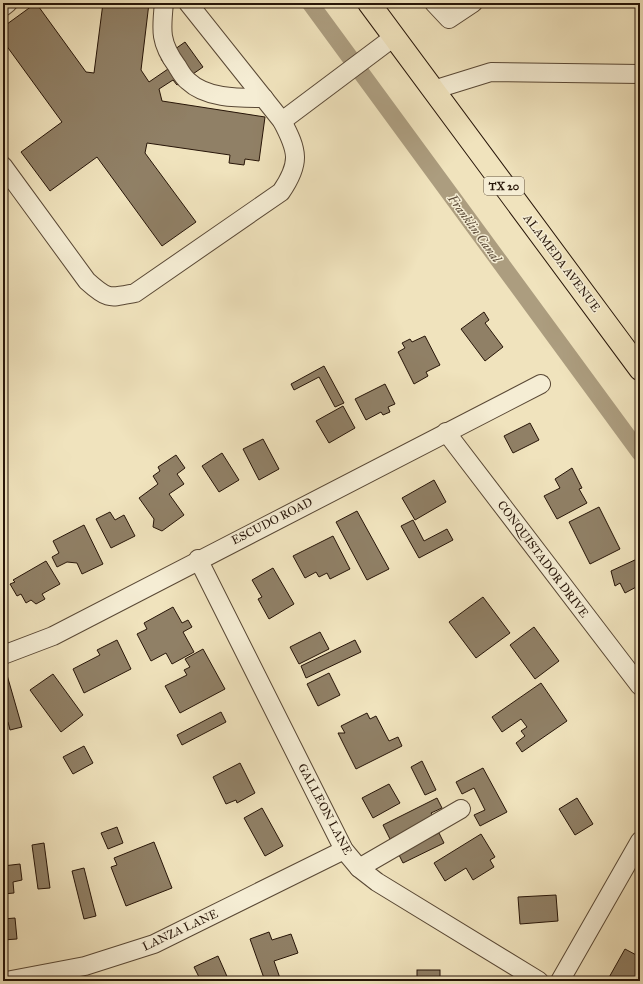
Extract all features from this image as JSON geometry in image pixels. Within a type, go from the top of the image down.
[{"type":"main road","name":"ALAMEDA AVENUE","points":[[369,3],[640,369]]},
{"type":"street","points":[[3,7],[8,3]]},
{"type":"street","points":[[164,3],[162,31],[164,46],[187,81],[202,91],[241,98],[264,98]]},
{"type":"street","points":[[3,166],[87,281],[100,292],[112,298],[135,293],[281,192],[292,175],[295,160],[293,142],[282,121],[188,3]]},
{"type":"street","points":[[434,3],[449,19],[473,3]]},
{"type":"street","points":[[282,121],[394,37]]},
{"type":"street","points":[[433,90],[491,72],[640,74]]},
{"type":"street","name":"ESCUDO ROAD","points":[[3,655],[53,636],[198,559],[541,384]]},
{"type":"street","name":"CONQUISTADOR DRIVE","points":[[446,432],[640,686]]},
{"type":"street","name":"GALLEON LANE","points":[[198,559],[344,850],[359,868],[377,882],[539,981]]},
{"type":"street","points":[[359,868],[461,809]]},
{"type":"street","points":[[560,981],[640,841]]},
{"type":"street","name":"LANZA LANE","points":[[6,981],[85,966],[154,944],[344,850]]},
{"type":"building","points":[[36,3],[86,72],[94,73],[103,3],[149,3],[141,70],[149,82],[168,69],[161,59],[185,42],[203,67],[177,85],[173,80],[159,89],[162,101],[265,117],[259,161],[245,159],[244,165],[229,163],[230,155],[147,143],[145,153],[196,222],[162,246],[97,157],[50,191],[21,152],[62,122],[3,41],[3,27]]},
{"type":"building","points":[[484,312],[489,320],[485,323],[503,347],[485,361],[461,329]]},
{"type":"building","points":[[425,336],[440,365],[426,372],[428,376],[414,384],[398,352],[405,348],[402,343],[410,339],[412,342]]},
{"type":"building","points":[[324,366],[344,403],[335,407],[319,377],[294,390],[291,384]]},
{"type":"building","points":[[385,384],[395,404],[388,407],[390,412],[383,415],[381,412],[366,420],[355,399]]},
{"type":"building","points":[[343,406],[355,428],[329,443],[316,421]]},
{"type":"building","points":[[530,423],[539,440],[513,453],[504,436]]},
{"type":"building","points":[[263,439],[279,469],[259,480],[243,449]]},
{"type":"building","points":[[222,453],[239,480],[219,492],[202,466]]},
{"type":"building","points":[[176,455],[185,468],[177,474],[184,484],[169,494],[184,515],[162,531],[153,527],[154,519],[139,498],[158,484],[153,476],[160,471],[158,467]]},
{"type":"building","points":[[572,468],[582,488],[579,489],[587,503],[557,519],[544,496],[560,488],[555,479]]},
{"type":"building","points":[[434,480],[446,502],[415,520],[402,498]]},
{"type":"building","points":[[599,507],[620,549],[590,564],[569,522]]},
{"type":"building","points":[[357,511],[389,569],[367,580],[336,522]]},
{"type":"building","points":[[110,512],[115,520],[124,515],[135,536],[111,548],[96,519]]},
{"type":"building","points":[[413,520],[424,541],[447,529],[453,540],[419,558],[401,526]]},
{"type":"building","points":[[84,525],[103,564],[82,574],[77,563],[67,562],[57,567],[52,557],[59,553],[53,541]]},
{"type":"building","points":[[333,536],[350,569],[330,579],[327,573],[319,577],[316,572],[305,578],[293,556]]},
{"type":"building","points":[[637,559],[638,562],[640,561],[640,585],[625,593],[620,583],[615,586],[611,571]]},
{"type":"building","points":[[46,561],[60,584],[42,594],[45,599],[36,604],[31,600],[26,603],[21,594],[17,596],[10,584],[15,582],[13,580]]},
{"type":"building","points":[[273,568],[294,604],[269,619],[258,599],[262,597],[252,580]]},
{"type":"building","points":[[483,597],[510,633],[476,658],[449,622]]},
{"type":"building","points":[[173,607],[182,623],[188,620],[192,627],[183,632],[194,652],[172,664],[166,653],[151,661],[137,634],[147,629],[144,623]]},
{"type":"building","points":[[534,627],[559,661],[535,679],[510,645]]},
{"type":"building","points":[[320,632],[329,649],[299,664],[290,647]]},
{"type":"building","points":[[117,640],[131,669],[84,693],[73,669],[100,655],[97,650]]},
{"type":"building","points":[[355,640],[361,652],[306,678],[301,666]]},
{"type":"building","points":[[203,649],[225,689],[180,713],[165,686],[187,675],[184,670],[190,667],[185,659]]},
{"type":"building","points":[[329,673],[340,695],[318,706],[307,684]]},
{"type":"building","points":[[53,674],[83,715],[61,732],[30,690]]},
{"type":"building","points":[[7,675],[22,727],[10,730],[8,722],[3,724],[3,676]]},
{"type":"building","points":[[541,683],[567,721],[522,752],[516,743],[525,736],[521,731],[527,727],[521,719],[502,732],[492,717]]},
{"type":"building","points":[[221,712],[226,722],[182,745],[177,735]]},
{"type":"building","points":[[367,713],[370,719],[376,716],[389,741],[398,737],[402,746],[356,769],[338,733],[345,733],[341,726]]},
{"type":"building","points":[[84,746],[93,763],[73,774],[63,757]]},
{"type":"building","points":[[422,761],[436,790],[425,795],[411,767]]},
{"type":"building","points":[[240,763],[255,793],[237,803],[236,800],[226,804],[213,777]]},
{"type":"building","points":[[483,768],[507,812],[480,826],[474,815],[485,810],[474,788],[462,794],[456,782]]},
{"type":"building","points":[[389,784],[400,803],[373,818],[362,798]]},
{"type":"building","points":[[437,798],[442,808],[431,813],[434,817],[390,839],[383,825]]},
{"type":"building","points":[[577,798],[593,824],[575,835],[559,809]]},
{"type":"building","points":[[262,808],[283,846],[265,856],[244,818]]},
{"type":"building","points":[[117,827],[123,843],[108,849],[101,833]]},
{"type":"building","points":[[439,833],[444,843],[403,863],[398,853]]},
{"type":"building","points":[[481,834],[495,857],[490,860],[494,867],[473,880],[466,868],[445,881],[434,863]]},
{"type":"building","points":[[154,842],[172,888],[126,906],[111,867],[117,865],[114,858]]},
{"type":"building","points":[[44,843],[50,888],[38,889],[32,845]]},
{"type":"building","points":[[20,864],[22,880],[13,882],[14,893],[3,894],[3,866]]},
{"type":"building","points":[[84,868],[96,916],[84,919],[72,871]]},
{"type":"building","points":[[556,895],[558,921],[520,924],[518,897]]},
{"type":"building","points":[[15,918],[17,939],[3,940],[3,919]]},
{"type":"building","points":[[269,932],[272,940],[291,934],[298,953],[274,961],[281,981],[265,981],[250,939]]},
{"type":"building","points":[[625,949],[640,957],[640,981],[607,981]]},
{"type":"building","points":[[218,956],[229,981],[201,981],[194,967]]},
{"type":"building","points":[[417,970],[440,970],[440,981],[417,981]]},
{"type":"waterway","name":"Franklin Canal","points":[[310,3],[640,453]]}]
